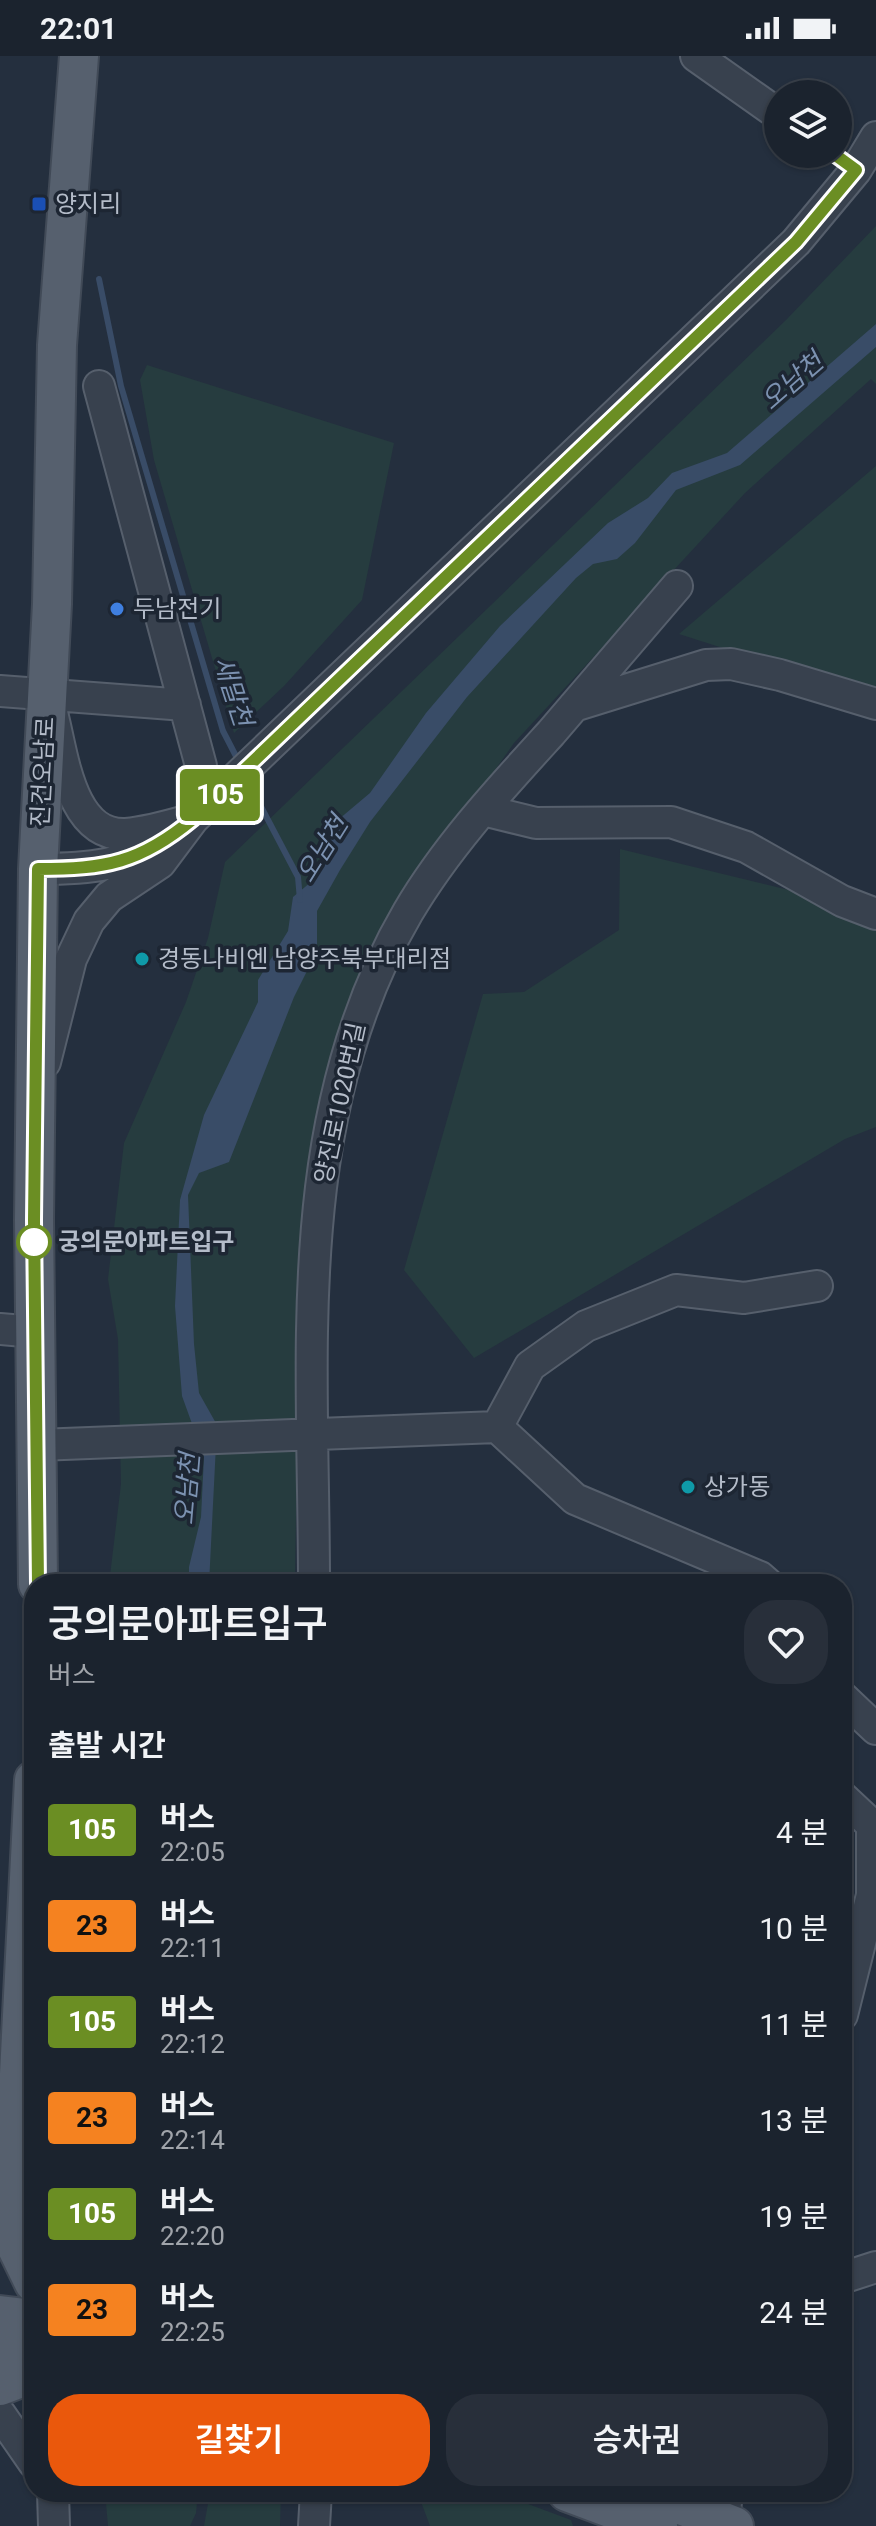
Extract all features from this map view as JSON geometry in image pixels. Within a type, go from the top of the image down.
[{"type":"main road","name":"진건오남로","points":[[38,1574],[38,1445],[17,1330],[35,1102],[38,869],[48,694],[57,345],[79,56]]},
{"type":"main road","points":[[0,2211],[24,2033]]},
{"type":"main road","points":[[7,2168],[16,2246],[24,2262]]},
{"type":"main road","points":[[0,2315],[24,2318]]},
{"type":"main road","points":[[0,2350],[24,2356]]},
{"type":"main road","points":[[0,2386],[24,2377]]},
{"type":"main road","points":[[583,2502],[606,2516],[658,2526]]},
{"type":"main road","points":[[686,2502],[728,2513]]},
{"type":"street","points":[[696,56],[764,104]]},
{"type":"street","points":[[852,156],[876,137]]},
{"type":"street","points":[[38,869],[101,868],[124,861],[175,835],[292,727],[796,242],[841,168]]},
{"type":"street","points":[[99,386],[201,766]]},
{"type":"street","name":"양진로1020번길","points":[[314,1574],[307,1434],[311,1293],[324,1157],[358,1015],[408,913],[444,858],[677,586]]},
{"type":"street","points":[[574,706],[706,665],[731,664],[780,675],[876,704]]},
{"type":"street","points":[[0,691],[185,705]]},
{"type":"street","points":[[48,694],[68,778],[78,802],[93,822],[123,834],[193,819]]},
{"type":"street","points":[[483,810],[536,823],[671,822],[746,847],[842,901],[876,914]]},
{"type":"street","points":[[35,1102],[71,959],[89,921],[109,897],[160,863],[193,819]]},
{"type":"street","points":[[497,1427],[530,1366],[586,1326],[676,1290],[744,1298],[817,1286]]},
{"type":"street","points":[[38,1445],[497,1427],[575,1499],[653,1528],[753,1574]]},
{"type":"street","points":[[852,1706],[876,1729]]},
{"type":"street","points":[[852,1806],[872,1825],[872,1895],[858,1971]]},
{"type":"street","points":[[852,2275],[876,2267]]},
{"type":"street","points":[[0,2414],[24,2449]]},
{"type":"street","points":[[53,2502],[54,2526]]},
{"type":"street","points":[[314,2526],[315,2502]]},
{"type":"green space","points":[[876,226],[876,384],[871,379],[745,493],[514,743],[433,858],[353,990],[307,1171],[298,1380],[295,1574],[110,1574],[121,1484],[118,1339],[108,1279],[124,1143],[186,1002],[208,938],[225,862],[787,319]]},
{"type":"green space","points":[[147,365],[394,443],[362,600],[284,686],[234,733],[154,460],[140,380]]},
{"type":"green space","points":[[876,466],[876,697],[679,634]]},
{"type":"green space","points":[[620,849],[876,911],[876,1127],[845,1139],[474,1358],[404,1270],[483,994],[524,992],[619,930]]},
{"type":"green space","points":[[106,2502],[197,2502],[190,2526],[108,2526]]},
{"type":"green space","points":[[208,2502],[281,2502],[280,2526],[204,2526]]},
{"type":"green space","points":[[421,2502],[523,2502],[571,2520],[573,2526],[430,2526]]},
{"type":"water","points":[[876,324],[876,347],[740,465],[676,490],[635,543],[617,559],[593,564],[576,578],[467,697],[370,822],[317,911],[317,951],[294,997],[229,1162],[199,1173],[188,1195],[199,1393],[217,1425],[210,1574],[189,1574],[201,1517],[204,1457],[182,1396],[175,1306],[180,1200],[204,1115],[258,1002],[258,980],[288,931],[293,897],[311,882],[330,851],[326,830],[370,793],[426,713],[500,626],[608,523],[648,498],[672,473],[727,453]]},
{"type":"waterway","name":"새말천","points":[[99,279],[121,386],[223,731],[239,762]]},
{"type":"waterway","name":"새말천","points":[[247,780],[298,877],[300,900]]},
{"type":"bus line","name":"105","points":[[38,1574],[34,1220],[38,869],[101,868],[124,861],[175,835],[292,727],[796,242],[856,170],[852,167]]},
{"type":"place","name":"양지리","points":[[39,204]]},
{"type":"place","name":"두남전기","points":[[117,609]]},
{"type":"place","name":"경동나비엔 남양주북부대리점","points":[[142,959]]},
{"type":"place","name":"궁의문아파트입구","points":[[34,1242]]},
{"type":"place","name":"상가동","points":[[688,1487]]},
{"type":"water label","name":"오남천","points":[[792,381]]},
{"type":"water label","name":"오남천","points":[[322,849]]},
{"type":"water label","name":"오남천","points":[[187,1489]]}]
